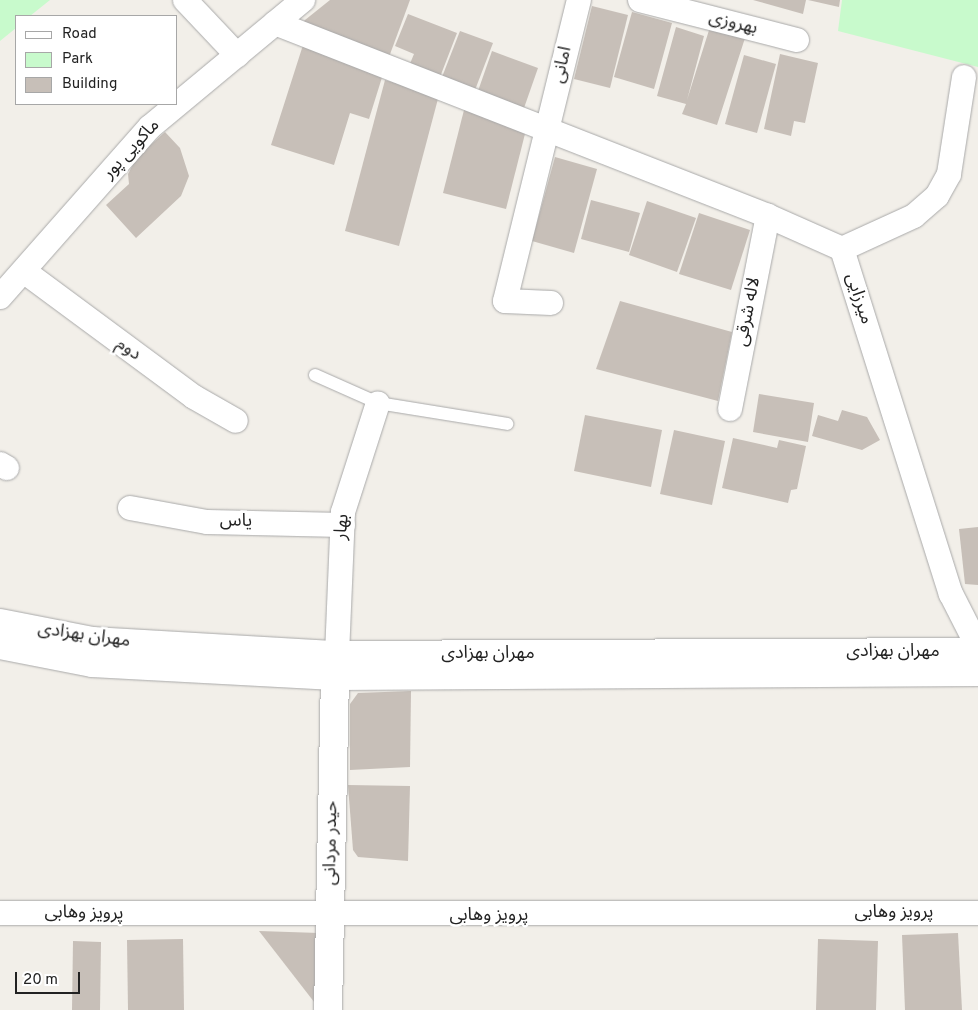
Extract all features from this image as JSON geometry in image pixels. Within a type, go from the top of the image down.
[{"type":"street","points":[[185,0],[237,55]]},
{"type":"street","name":"ماکویی‌ پور","points":[[178,103],[303,0]]},
{"type":"street","name":"امانی","points":[[551,303],[505,301],[579,0]]},
{"type":"street","name":"بهروزی","points":[[640,0],[797,40]]},
{"type":"street","name":"میرزایی","points":[[275,24],[768,216],[842,249],[951,594],[978,647]]},
{"type":"street","points":[[842,249],[914,216],[938,196],[949,174],[964,77]]},
{"type":"street","name":"ماکویی‌ پور","points":[[0,298],[25,272],[150,126],[176,105]]},
{"type":"street","name":"لاله شرقی","points":[[730,409],[768,216]]},
{"type":"street","name":"دوم","points":[[25,272],[194,397],[236,421]]},
{"type":"street","name":"بهار","points":[[336,666],[343,525],[378,404]]},
{"type":"street","name":"یاس","points":[[130,508],[207,522],[343,525]]},
{"type":"street","name":"مهران بهزادی","points":[[0,623],[92,641],[336,666],[978,652]]},
{"type":"street","name":"مهران بهزادی","points":[[0,645],[92,663],[978,672]]},
{"type":"street","name":"حیدر مردانی","points":[[328,1010],[336,666]]},
{"type":"street","name":"پرویز وهابی","points":[[0,913],[330,916],[978,913]]},
{"type":"lane","points":[[315,375],[378,404],[507,424]]},
{"type":"green space","points":[[0,0],[50,0],[31,15],[15,15],[15,29],[0,41]]},
{"type":"green space","points":[[842,0],[978,0],[978,67],[838,31]]},
{"type":"building","points":[[330,0],[410,0],[389,57],[300,24]]},
{"type":"building","points":[[753,0],[806,0],[803,14]]},
{"type":"building","points":[[808,0],[840,0],[839,7]]},
{"type":"building","points":[[592,6],[628,15],[610,88],[574,79]]},
{"type":"building","points":[[632,12],[672,23],[654,89],[614,77]]},
{"type":"building","points":[[408,14],[457,33],[440,77],[409,66],[414,54],[395,46]]},
{"type":"building","points":[[676,27],[704,36],[687,100],[710,27],[745,38],[717,125],[682,114],[686,104],[657,96]]},
{"type":"building","points":[[460,31],[493,43],[475,90],[442,77]]},
{"type":"building","points":[[303,45],[384,71],[369,119],[350,113],[334,165],[271,145]]},
{"type":"building","points":[[492,51],[538,68],[524,108],[478,91]]},
{"type":"building","points":[[780,54],[818,63],[805,123],[794,121],[791,136],[764,129]]},
{"type":"building","points":[[744,55],[776,64],[757,133],[725,124]]},
{"type":"building","points":[[385,80],[439,95],[399,246],[345,231]]},
{"type":"building","points":[[465,106],[527,126],[506,209],[443,193]]},
{"type":"building","points":[[165,132],[180,148],[189,176],[181,196],[136,238],[106,205],[129,184],[128,174],[137,157]]},
{"type":"building","points":[[555,157],[597,169],[574,253],[532,241]]},
{"type":"building","points":[[591,200],[640,213],[629,252],[581,239]]},
{"type":"building","points":[[647,201],[696,218],[677,272],[629,255]]},
{"type":"building","points":[[699,213],[750,230],[731,290],[679,274]]},
{"type":"building","points":[[620,301],[732,332],[718,401],[596,369]]},
{"type":"building","points":[[759,394],[814,403],[808,442],[753,432]]},
{"type":"building","points":[[842,410],[867,417],[880,440],[862,450],[812,436],[818,415],[838,421]]},
{"type":"building","points":[[585,415],[662,430],[651,487],[574,471]]},
{"type":"building","points":[[674,430],[725,441],[712,505],[660,494]]},
{"type":"building","points":[[733,438],[777,448],[779,440],[806,446],[797,489],[791,490],[788,503],[722,488]]},
{"type":"building","points":[[978,527],[978,585],[965,584],[959,529]]},
{"type":"building","points":[[411,691],[410,767],[350,770],[350,704],[358,693]]},
{"type":"building","points":[[348,785],[410,786],[408,861],[358,857],[353,850]]},
{"type":"building","points":[[259,931],[319,933],[318,1007]]},
{"type":"building","points":[[958,933],[962,1010],[905,1010],[902,935]]},
{"type":"building","points":[[183,939],[184,1010],[128,1010],[127,940]]},
{"type":"building","points":[[818,939],[878,941],[876,1010],[816,1010]]},
{"type":"building","points":[[73,941],[101,942],[100,1010],[72,1010]]}]
